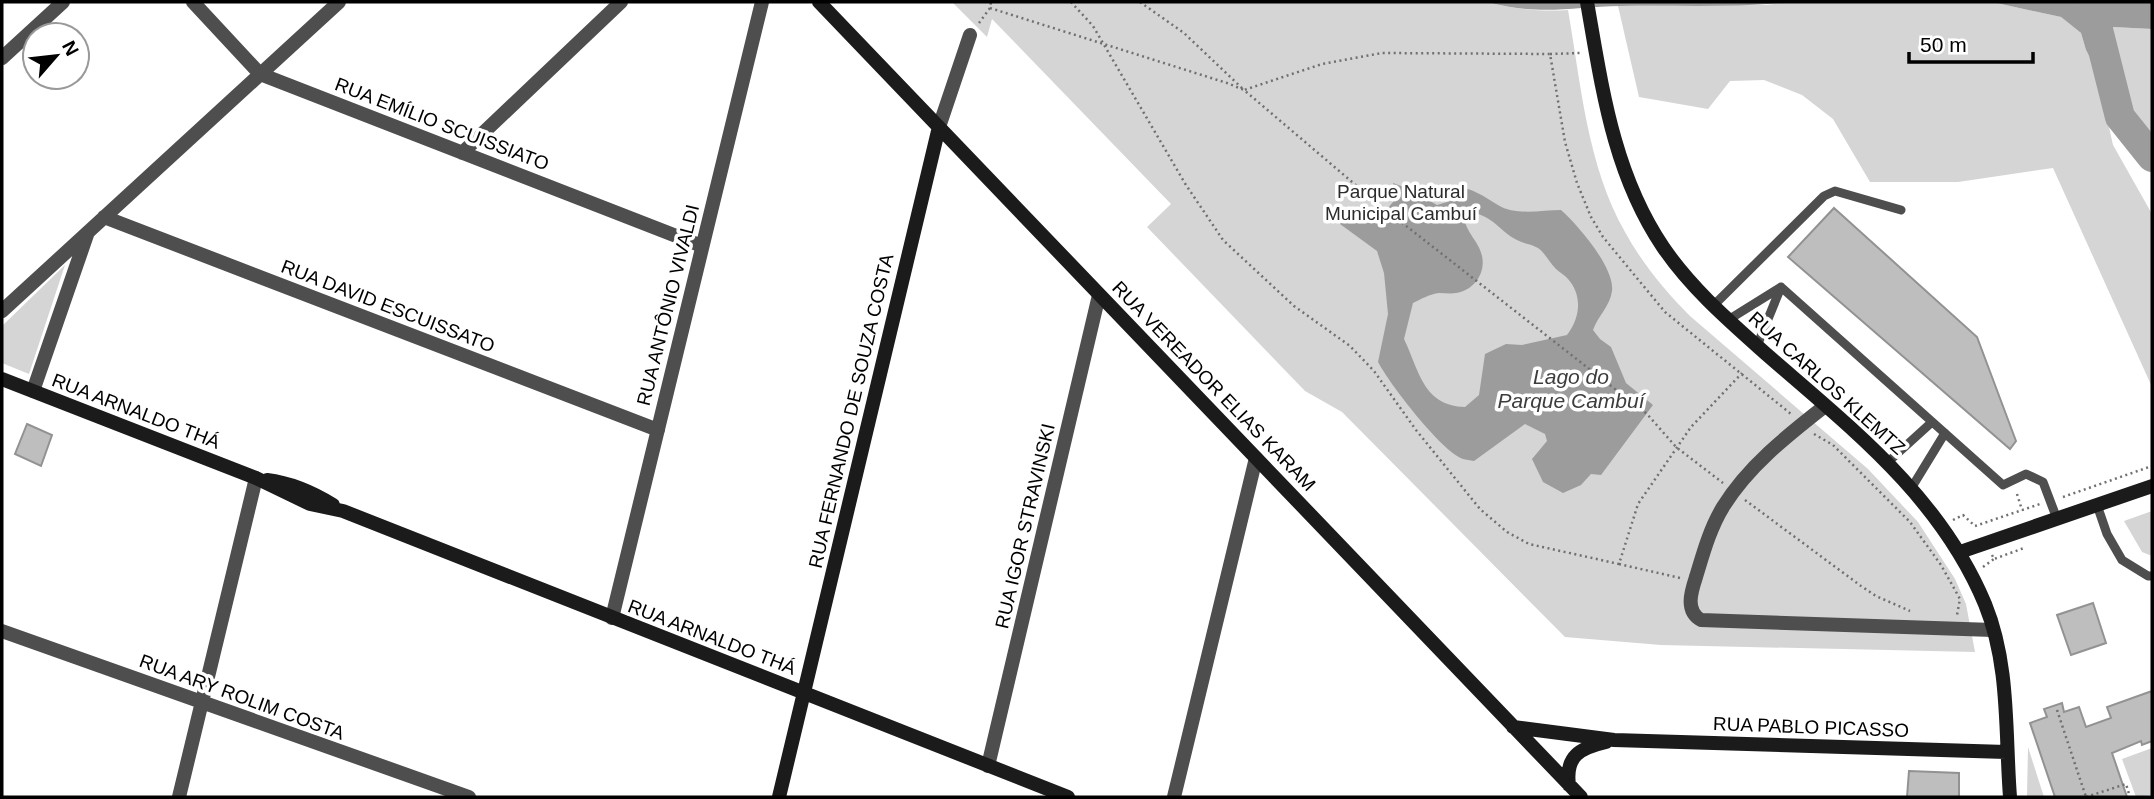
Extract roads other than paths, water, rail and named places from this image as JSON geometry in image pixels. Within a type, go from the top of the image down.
[{"type":"main road","name":"RUA VEREADOR ELIAS KARAM","points":[[819,2],[1581,797]]},
{"type":"main road","name":"RUA CARLOS KLEMTZ","points":[[1587,2],[1611,130],[1630,188],[1663,247],[1713,306],[1825,405],[1912,487],[1960,552],[1986,606],[1993,630],[2004,687],[2010,797]]},
{"type":"main road","name":"RUA FERNANDO DE SOUZA COSTA","points":[[779,797],[939,127]]},
{"type":"main road","name":"RUA ARNALDO THÁ","points":[[2,379],[256,478],[287,483],[315,494],[343,511],[1068,797]]},
{"type":"main road","points":[[1960,552],[2152,486]]},
{"type":"main road","name":"RUA PABLO PICASSO","points":[[1513,727],[1614,740],[2006,752]]},
{"type":"main road","name":"RUA PABLO PICASSO","points":[[1569,785],[1567,771],[1577,753],[1586,747],[1614,740]]},
{"type":"main road","name":"RUA CARLOS KLEMTZ","points":[[2000,797],[2006,752]]},
{"type":"street","points":[[2,58],[63,2]]},
{"type":"street","name":"RUA EMÍLIO SCUISSIATO","points":[[193,2],[260,74],[702,246]]},
{"type":"street","points":[[2,310],[339,2]]},
{"type":"street","points":[[463,153],[621,2]]},
{"type":"street","name":"RUA ANTÔNIO VIVALDI","points":[[612,618],[762,2]]},
{"type":"street","name":"RUA FERNANDO DE SOUZA COSTA","points":[[939,127],[970,35]]},
{"type":"street","name":"RUA DAVID ESCUISSATO","points":[[104,217],[658,430]]},
{"type":"street","points":[[33,391],[89,231]]},
{"type":"street","name":"RUA IGOR STRAVINSKI","points":[[988,766],[1099,295]]},
{"type":"street","points":[[1825,405],[1757,465],[1722,509],[1694,581],[1690,606],[1692,611],[1701,620],[1993,630]]},
{"type":"street","points":[[1174,797],[1256,458]]},
{"type":"street","points":[[179,797],[256,478]]},
{"type":"street","name":"RUA ARY ROLIM COSTA","points":[[2,631],[469,797]]},
{"type":"lane","points":[[1713,306],[1824,196],[1835,191],[1901,211]]},
{"type":"lane","points":[[1728,320],[1781,288]]},
{"type":"lane","points":[[1757,346],[1781,288]]},
{"type":"lane","points":[[1781,288],[2003,485],[2026,474],[2043,482],[2057,519]]},
{"type":"lane","points":[[1888,463],[1932,422]]},
{"type":"lane","points":[[1912,487],[1945,433]]},
{"type":"lane","points":[[2096,505],[2107,534],[2122,560],[2152,576]]},
{"type":"water","points":[[1487,2],[1794,2],[1539,10]]},
{"type":"water","points":[[1992,2],[2152,2],[2152,29],[2113,27],[2111,54],[2096,69],[2081,33],[2061,17]]},
{"type":"water","name":"Lago do Parque Cambuí","points":[[1393,183],[1437,205],[1454,200],[1455,195],[1468,189],[1512,210],[1561,210],[1585,236],[1608,271],[1612,291],[1593,330],[1611,347],[1626,383],[1653,405],[1601,475],[1591,474],[1581,485],[1563,493],[1543,482],[1532,459],[1547,441],[1545,434],[1525,424],[1474,461],[1463,459],[1429,430],[1404,400],[1378,362],[1388,314],[1384,273],[1377,251],[1340,224],[1340,218],[1349,213],[1383,214],[1393,202]],"holes":[[[1471,212],[1479,214],[1511,236],[1541,250],[1573,286],[1578,307],[1575,321],[1567,335],[1522,345],[1506,344],[1485,354],[1479,395],[1465,407],[1451,405],[1431,393],[1424,384],[1404,339],[1413,303],[1436,294],[1462,292],[1477,280],[1482,269],[1482,256],[1464,216]]]},
{"type":"waterway","points":[[2091,2],[2120,117],[2152,157]]},
{"type":"park label","name":"Parque Natural Municipal Cambuí","points":[[1401,202]]}]
